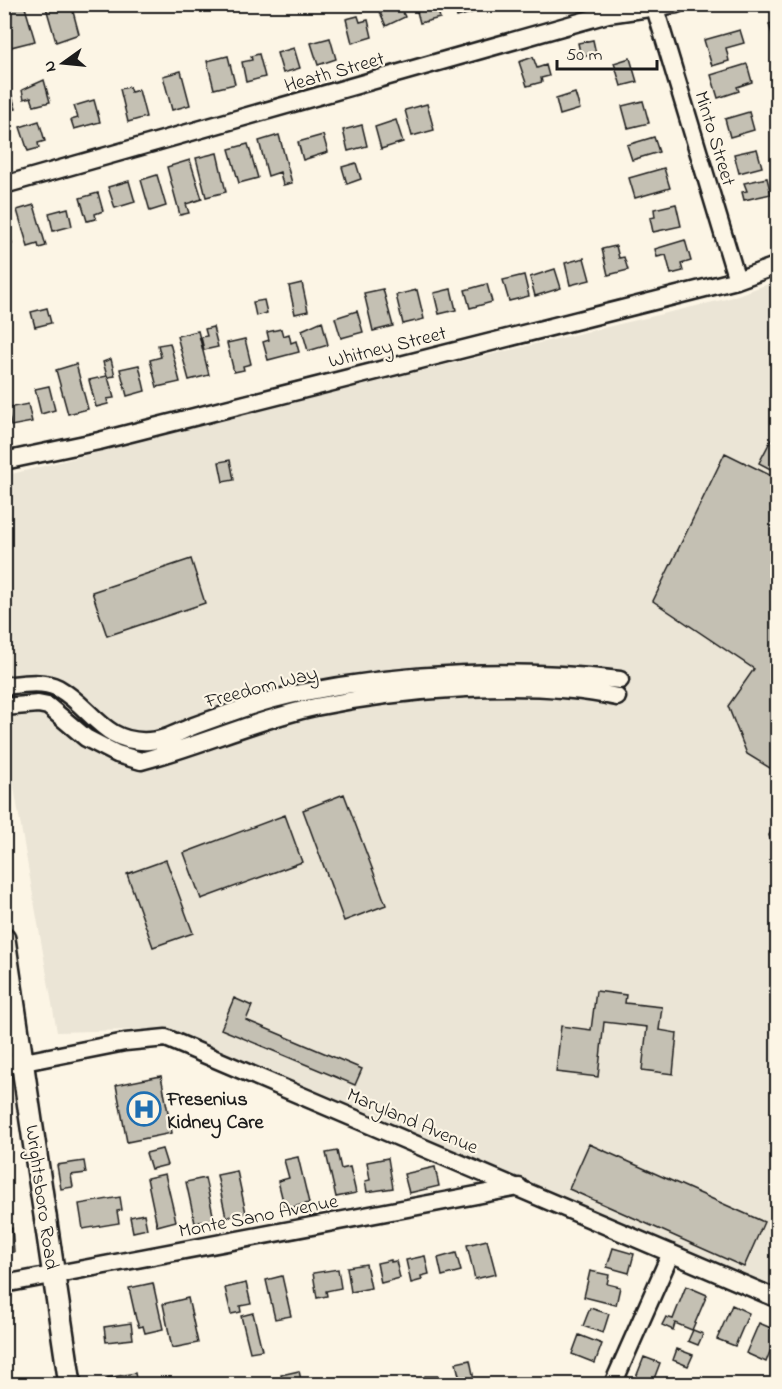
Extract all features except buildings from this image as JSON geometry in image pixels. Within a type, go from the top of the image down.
[{"type":"main road","name":"Wrightsboro Road","points":[[4,939],[14,1064],[54,1275],[70,1384]]},
{"type":"street","name":"Heath Street","points":[[4,185],[608,14],[677,4]]},
{"type":"street","name":"Minto Street","points":[[655,8],[736,280]]},
{"type":"street","name":"Whitney Street","points":[[4,461],[99,441],[736,280],[777,265]]},
{"type":"street","name":"Freedom Way","points":[[4,686],[40,683],[57,688],[106,731],[126,738],[147,741],[165,739],[195,725],[299,694],[436,675],[480,674],[620,680]]},
{"type":"street","name":"Freedom Way","points":[[4,707],[38,704],[48,706],[86,738],[117,754],[141,760],[314,708],[431,691],[483,687],[526,688],[594,692],[618,697]]},
{"type":"street","name":"Maryland Avenue","points":[[14,1064],[125,1042],[166,1038],[777,1299]]},
{"type":"street","name":"Monte Sano Avenue","points":[[4,1284],[519,1187]]},
{"type":"street","points":[[613,1384],[671,1253]]},
{"type":"shaded area","points":[[777,281],[777,1289],[167,1029],[57,1032],[5,736],[4,476],[395,377],[726,299]]},
{"type":"place","name":"Fresenius Kidney Care","points":[[144,1109]]}]
